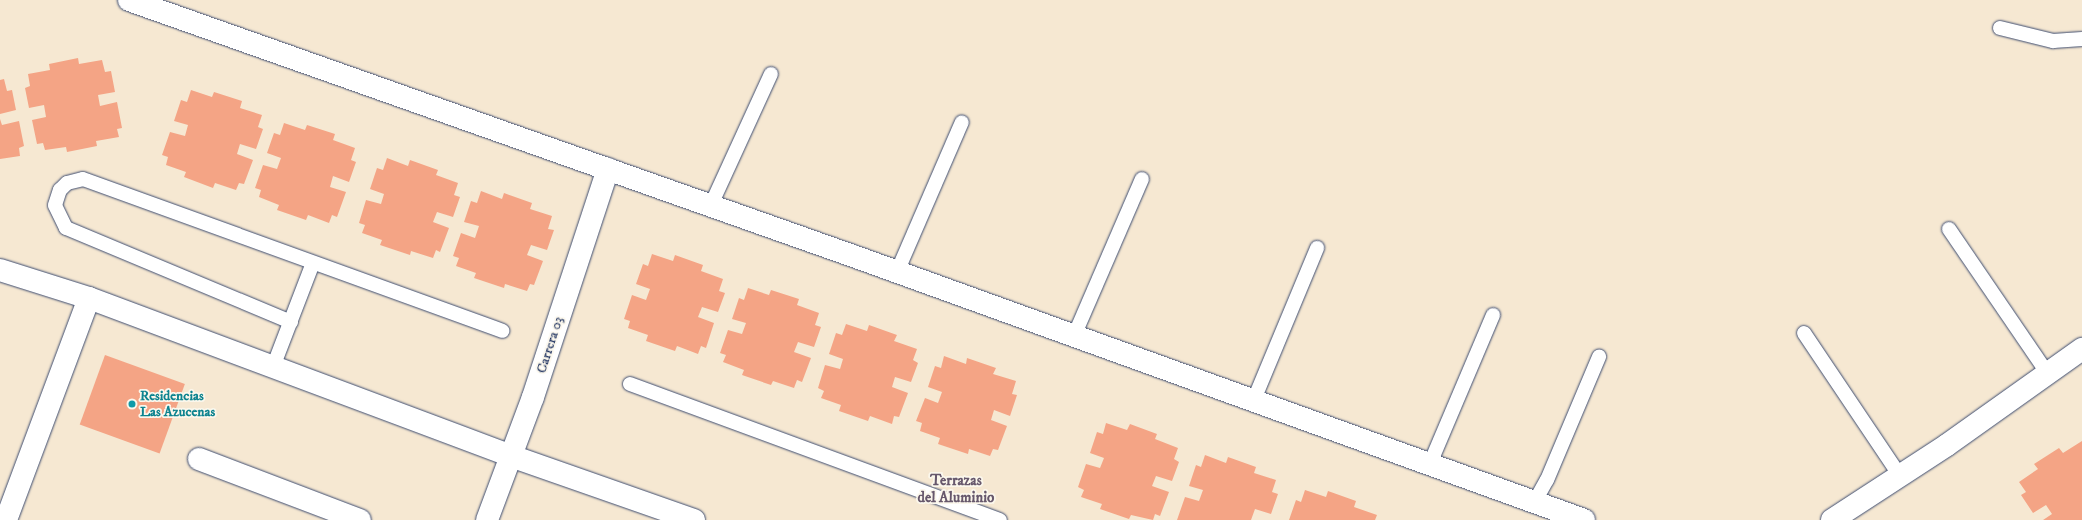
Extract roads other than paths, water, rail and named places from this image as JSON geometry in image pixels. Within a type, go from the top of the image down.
[{"type":"street","points":[[129,0],[711,205],[1074,336],[1429,466],[1532,512],[1584,520]]},
{"type":"street","name":"Carrera 03","points":[[487,520],[511,456],[608,169]]},
{"type":"street","points":[[0,270],[89,298],[511,456],[694,520]]},
{"type":"street","points":[[0,280],[26,278]]},
{"type":"street","points":[[6,520],[89,298]]},
{"type":"street","points":[[1832,520],[1900,476],[2082,349]]},
{"type":"street","points":[[199,458],[360,520]]},
{"type":"lane","points":[[2000,28],[2053,41],[2082,39]]},
{"type":"lane","points":[[711,205],[771,74]]},
{"type":"lane","points":[[897,272],[962,122]]},
{"type":"lane","points":[[291,322],[66,228],[56,211],[57,195],[67,183],[84,179],[502,331]]},
{"type":"lane","points":[[1074,336],[1142,179]]},
{"type":"lane","points":[[1949,229],[2048,374]]},
{"type":"lane","points":[[1253,402],[1317,248]]},
{"type":"lane","points":[[273,367],[313,263]]},
{"type":"lane","points":[[1429,466],[1493,315]]},
{"type":"lane","points":[[1804,333],[1900,476]]},
{"type":"lane","points":[[1532,512],[1599,357]]},
{"type":"lane","points":[[630,384],[993,519]]},
{"type":"place","name":"Residencias Las Azucenas","points":[[132,404]]},
{"type":"district","name":"Terrazas del Aluminio","points":[[956,488]]}]
